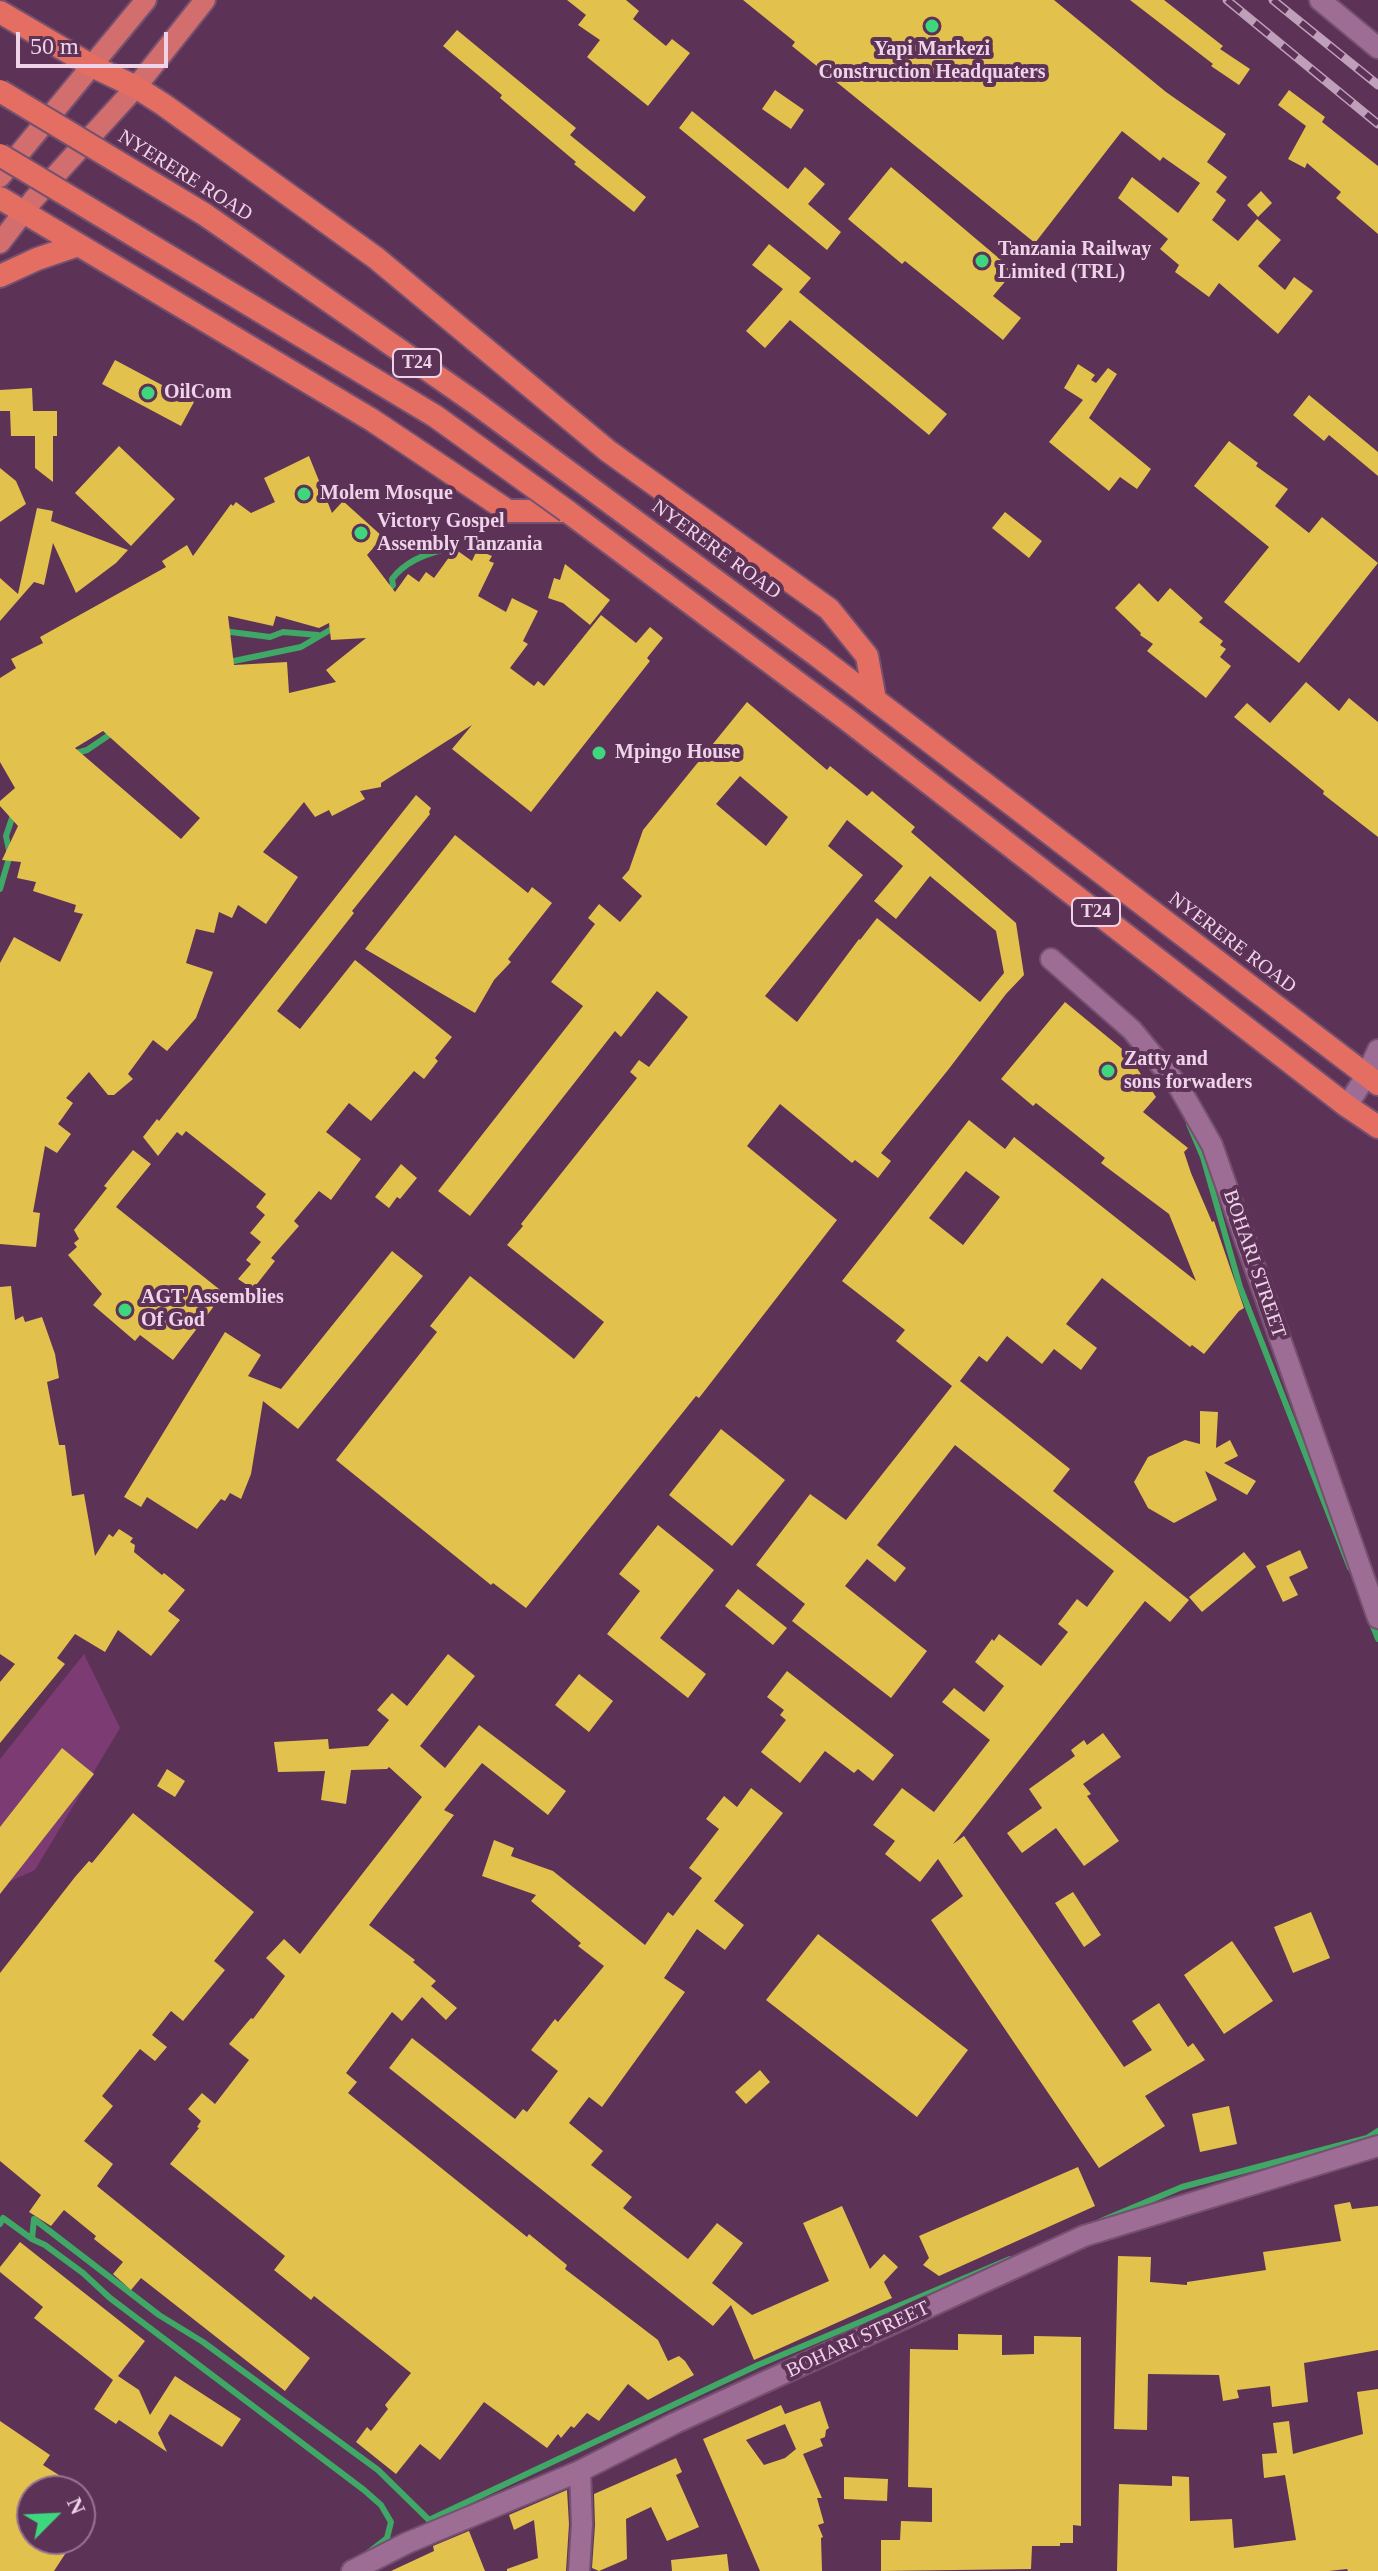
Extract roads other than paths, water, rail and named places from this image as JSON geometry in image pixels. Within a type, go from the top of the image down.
[{"type":"highway","points":[[0,12],[92,66],[136,87],[376,258],[608,451],[829,609],[867,656],[875,700]]},
{"type":"highway","name":"NYERERE ROAD","points":[[0,91],[204,214],[474,402],[819,657],[1372,1080]]},
{"type":"highway","name":"T24","points":[[0,155],[435,416],[845,718],[1378,1127]]},
{"type":"highway","points":[[0,198],[372,420],[508,511],[567,511]]},
{"type":"highway","points":[[0,276],[78,245]]},
{"type":"main road","points":[[0,177],[146,0]]},
{"type":"main road","points":[[0,243],[136,87],[205,0]]},
{"type":"street","points":[[1320,0],[1378,48]]},
{"type":"street","name":"BOHARI STREET","points":[[1051,959],[1132,1030],[1179,1087],[1212,1145],[1378,1618]]},
{"type":"street","points":[[1347,1106],[1372,1080],[1378,1050]]},
{"type":"street","name":"BOHARI STREET","points":[[352,2571],[407,2543],[580,2471],[675,2423],[1084,2236],[1378,2146]]},
{"type":"street","points":[[579,2571],[582,2524],[580,2471]]},
{"type":"waterway","points":[[386,593],[393,585],[392,579],[403,568],[421,557],[442,550]]},
{"type":"waterway","points":[[229,662],[301,647],[335,627]]},
{"type":"waterway","points":[[223,631],[270,637],[283,632],[318,635]]},
{"type":"waterway","points":[[73,754],[87,750],[112,733]]},
{"type":"waterway","points":[[0,889],[10,855],[6,836],[14,812]]},
{"type":"waterway","points":[[1189,1124],[1203,1157],[1240,1287],[1350,1568]]},
{"type":"waterway","points":[[1370,1619],[1378,1639]]},
{"type":"waterway","points":[[1101,2221],[1182,2187],[1367,2138],[1378,2131]]},
{"type":"waterway","points":[[0,2224],[3,2218],[83,2273],[110,2298],[381,2505],[391,2522],[387,2538],[369,2552]]},
{"type":"waterway","points":[[32,2239],[34,2219],[159,2315],[203,2342],[378,2470],[429,2520],[758,2365],[1010,2259]]},
{"type":"railway","points":[[1227,0],[1378,124]]},
{"type":"railway","points":[[1273,0],[1378,85]]},
{"type":"place","name":"Yapi Markezi Construction Headquaters","points":[[932,26]]},
{"type":"place","name":"Tanzania Railway Limited (TRL)","points":[[982,261]]},
{"type":"place","name":"OilCom","points":[[148,393]]},
{"type":"place","name":"Molem Mosque","points":[[304,494]]},
{"type":"place","name":"Victory Gospel Assembly Tanzania","points":[[361,533]]},
{"type":"place","name":"Mpingo House","points":[[599,753]]},
{"type":"place","name":"Zatty and sons forwaders","points":[[1108,1071]]},
{"type":"place","name":"AGT Assemblies Of God","points":[[125,1310]]}]
